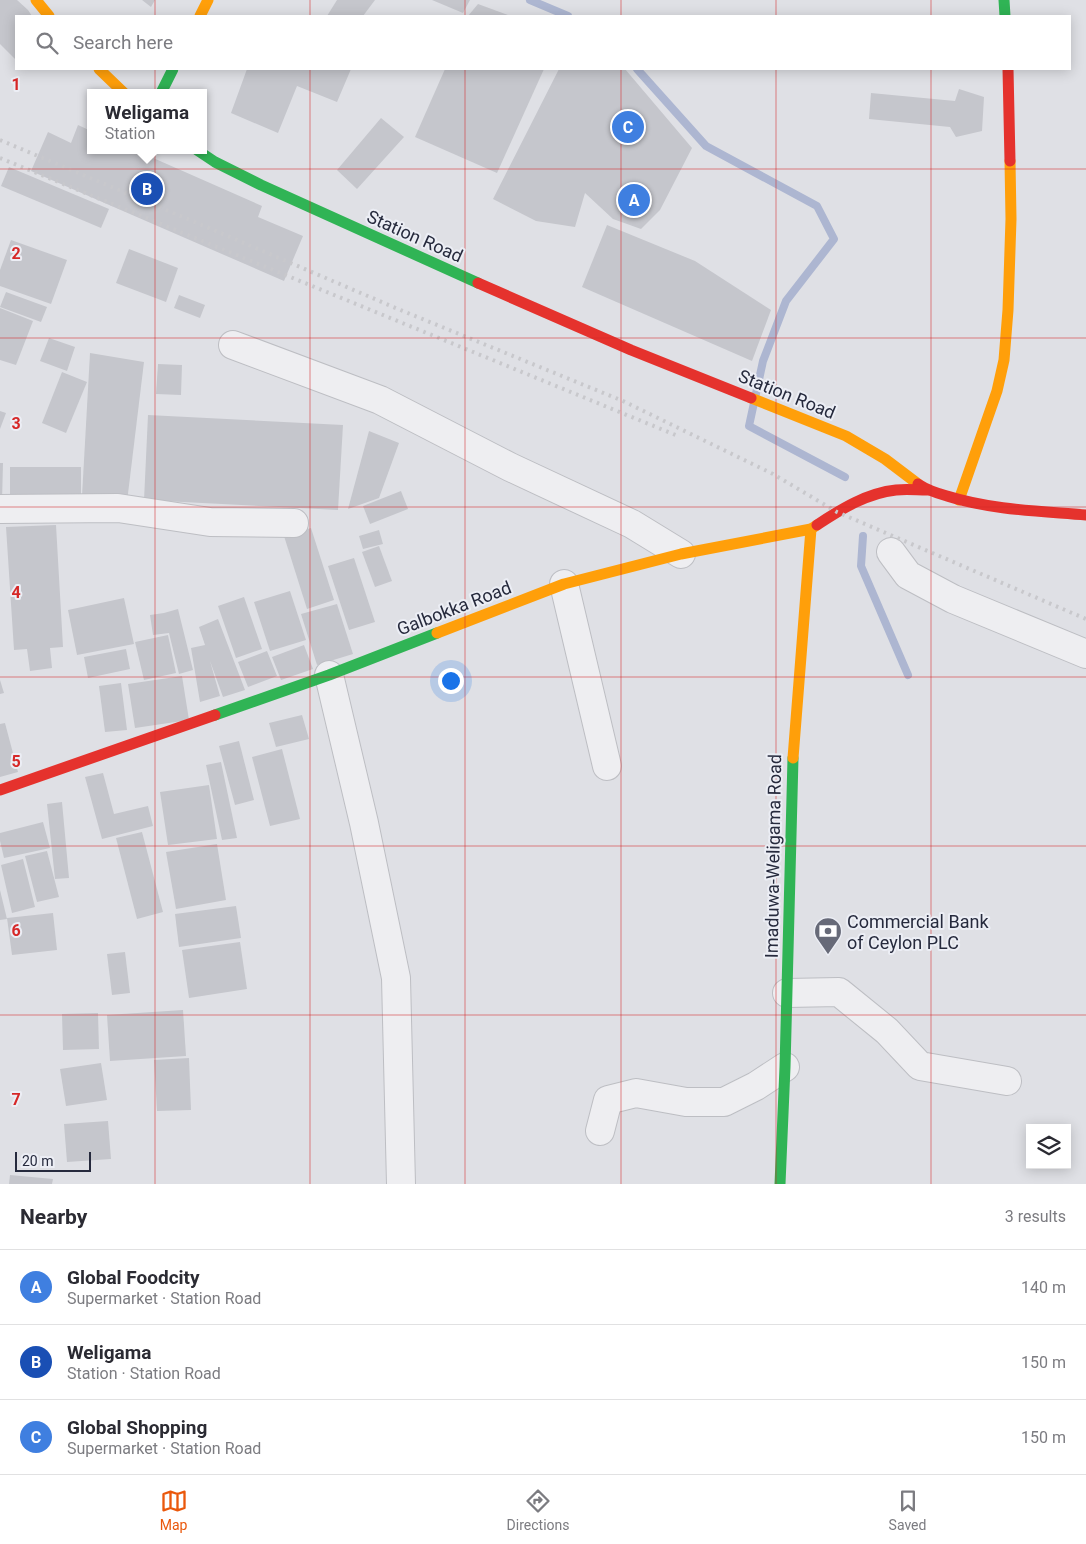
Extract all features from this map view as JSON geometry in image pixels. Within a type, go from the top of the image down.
[{"type":"main road","points":[[36,0],[48,15]]},
{"type":"main road","points":[[200,15],[208,0]]},
{"type":"main road","points":[[1004,0],[1005,15]]},
{"type":"main road","points":[[100,70],[120,89]]},
{"type":"main road","points":[[163,89],[172,70]]},
{"type":"main road","points":[[959,500],[998,391],[1004,360],[1008,310],[1010,219],[1008,70]]},
{"type":"main road","name":"Station Road","points":[[203,154],[260,185],[517,301],[711,383],[784,410],[846,436],[885,459],[927,490],[959,500],[993,507],[1086,515]]},
{"type":"main road","name":"Galbokka Road","points":[[0,790],[329,675],[564,584],[681,554],[811,529],[837,512],[872,495],[896,490],[927,490]]},
{"type":"main road","name":"Imaduwa-Weligama Road","points":[[780,1184],[793,751],[811,529]]},
{"type":"street","points":[[233,345],[380,400],[510,467],[632,524],[681,554]]},
{"type":"street","points":[[0,509],[118,508],[210,522],[294,523]]},
{"type":"street","points":[[891,552],[908,576],[953,599],[1086,654]]},
{"type":"street","points":[[564,584],[607,766]]},
{"type":"street","points":[[329,675],[364,823],[396,978],[401,1184]]},
{"type":"street","points":[[787,993],[839,992],[887,1031],[920,1066],[1007,1082]]},
{"type":"street","points":[[600,1132],[608,1100],[636,1093],[686,1102],[724,1102],[756,1086],[785,1067]]},
{"type":"building","points":[[0,0],[17,0],[31,15],[15,15],[15,59],[0,44]]},
{"type":"building","points":[[142,0],[155,0],[151,7]]},
{"type":"building","points":[[337,0],[375,0],[364,15],[328,15]]},
{"type":"building","points":[[432,0],[470,0],[463,13]]},
{"type":"building","points":[[478,4],[508,15],[469,15]]},
{"type":"building","points":[[247,70],[351,70],[337,102],[297,86],[278,133],[231,113]]},
{"type":"building","points":[[445,70],[544,70],[497,173],[415,137]]},
{"type":"building","points":[[558,70],[626,70],[692,148],[660,210],[641,229],[613,219],[585,193],[575,227],[536,221],[493,199]]},
{"type":"building","points":[[959,89],[984,97],[982,131],[956,137],[950,127],[869,119],[871,93],[955,101]]},
{"type":"building","points":[[381,118],[404,137],[357,189],[337,170]]},
{"type":"building","points":[[78,125],[87,129],[87,154],[144,154],[262,206],[258,217],[303,236],[284,281],[31,171],[48,132],[71,143]]},
{"type":"building","points":[[9,167],[109,209],[101,228],[1,186]]},
{"type":"building","points":[[607,225],[695,261],[771,310],[752,361],[582,287]]},
{"type":"building","points":[[11,240],[67,260],[51,304],[0,286],[0,270]]},
{"type":"building","points":[[129,249],[178,268],[166,302],[116,283]]},
{"type":"building","points":[[6,292],[47,307],[41,322],[0,307]]},
{"type":"building","points":[[179,295],[205,305],[200,318],[174,308]]},
{"type":"building","points":[[0,308],[33,321],[16,365],[0,360]]},
{"type":"building","points":[[49,338],[75,347],[67,371],[40,361]]},
{"type":"building","points":[[90,353],[144,362],[127,502],[82,496]]},
{"type":"building","points":[[158,364],[182,365],[181,395],[156,394]]},
{"type":"building","points":[[62,372],[87,382],[66,433],[42,423]]},
{"type":"building","points":[[0,411],[6,413],[0,429]]},
{"type":"building","points":[[148,415],[343,425],[338,510],[144,500]]},
{"type":"building","points":[[369,431],[399,443],[379,498],[348,509]]},
{"type":"building","points":[[0,463],[3,463],[2,502],[0,502]]},
{"type":"building","points":[[10,467],[81,467],[81,504],[10,503]]},
{"type":"building","points":[[401,491],[408,509],[370,524],[363,506]]},
{"type":"building","points":[[56,525],[63,647],[50,648],[52,668],[30,671],[27,649],[14,650],[6,527]]},
{"type":"building","points":[[311,528],[334,600],[307,609],[284,536]]},
{"type":"building","points":[[379,530],[383,544],[363,549],[359,536]]},
{"type":"building","points":[[379,546],[392,581],[375,587],[362,552]]},
{"type":"building","points":[[354,558],[375,622],[349,630],[328,566]]},
{"type":"building","points":[[290,591],[306,640],[270,651],[254,602]]},
{"type":"building","points":[[244,597],[262,649],[236,658],[218,606]]},
{"type":"building","points":[[124,598],[134,644],[77,655],[68,610]]},
{"type":"building","points":[[337,604],[353,654],[317,665],[301,614]]},
{"type":"building","points":[[178,609],[193,670],[179,674],[169,633],[153,635],[150,615]]},
{"type":"building","points":[[218,619],[245,690],[223,697],[210,661],[220,696],[200,702],[191,648],[205,645],[199,627]]},
{"type":"building","points":[[168,635],[176,673],[144,680],[135,642]]},
{"type":"building","points":[[304,645],[313,669],[281,680],[272,657]]},
{"type":"building","points":[[126,649],[130,669],[88,678],[84,657]]},
{"type":"building","points":[[267,651],[277,676],[248,687],[238,662]]},
{"type":"building","points":[[182,676],[189,720],[135,728],[128,684]]},
{"type":"building","points":[[0,680],[4,693],[0,694]]},
{"type":"building","points":[[121,683],[127,730],[105,732],[99,686]]},
{"type":"building","points":[[302,715],[309,739],[276,747],[269,723]]},
{"type":"building","points":[[5,723],[18,772],[0,777],[0,724]]},
{"type":"building","points":[[239,741],[254,800],[235,805],[219,746]]},
{"type":"building","points":[[282,749],[300,819],[270,826],[252,757]]},
{"type":"building","points":[[221,762],[237,838],[222,840],[206,765]]},
{"type":"building","points":[[103,773],[114,814],[148,806],[153,826],[102,839],[85,777]]},
{"type":"building","points":[[209,785],[217,839],[168,845],[160,792]]},
{"type":"building","points":[[62,802],[69,878],[55,879],[47,804]]},
{"type":"building","points":[[43,822],[50,848],[4,858],[0,833]]},
{"type":"building","points":[[142,832],[163,912],[137,919],[116,838]]},
{"type":"building","points":[[217,844],[226,900],[176,909],[166,852]]},
{"type":"building","points":[[47,851],[59,897],[37,902],[25,856]]},
{"type":"building","points":[[23,859],[35,907],[12,913],[1,865]]},
{"type":"building","points":[[0,890],[7,919],[0,920]]},
{"type":"building","points":[[236,906],[241,938],[179,947],[175,914]]},
{"type":"building","points":[[53,913],[57,950],[12,955],[7,918]]},
{"type":"building","points":[[240,942],[247,989],[189,998],[182,950]]},
{"type":"building","points":[[125,952],[130,993],[112,995],[107,954]]},
{"type":"building","points":[[183,1010],[186,1056],[110,1061],[107,1015]]},
{"type":"building","points":[[98,1013],[99,1049],[63,1050],[62,1014]]},
{"type":"building","points":[[189,1058],[191,1110],[157,1111],[154,1060]]},
{"type":"building","points":[[101,1063],[107,1100],[66,1106],[60,1069]]},
{"type":"building","points":[[108,1121],[111,1159],[67,1162],[64,1124]]},
{"type":"building","points":[[10,1175],[53,1179],[52,1184],[9,1184]]},
{"type":"waterway","points":[[530,0],[566,15]]},
{"type":"waterway","points":[[638,70],[706,146],[817,206],[834,239],[786,301],[763,361],[749,426],[845,477]]},
{"type":"waterway","points":[[863,536],[861,566],[908,675]]},
{"type":"railway","points":[[0,140],[398,309],[623,401],[773,474],[837,512],[1086,619]]},
{"type":"railway","points":[[0,158],[678,436]]},
{"type":"traffic: fast","points":[[1004,0],[1005,15]]},
{"type":"traffic: fast","points":[[163,89],[172,70]]},
{"type":"traffic: fast","points":[[203,154],[261,185],[478,283]]},
{"type":"traffic: fast","points":[[215,715],[329,675],[437,633]]},
{"type":"traffic: fast","points":[[780,1184],[793,758]]},
{"type":"traffic: slow","points":[[36,0],[48,15]]},
{"type":"traffic: slow","points":[[200,15],[208,0]]},
{"type":"traffic: slow","points":[[100,70],[120,89]]},
{"type":"traffic: slow","points":[[959,500],[997,391],[1004,360],[1008,310],[1011,219],[1010,161]]},
{"type":"traffic: slow","points":[[751,398],[846,436],[885,459],[918,484]]},
{"type":"traffic: slow","points":[[437,633],[564,584],[681,554],[811,529],[817,525]]},
{"type":"traffic: slow","points":[[793,758],[811,529]]},
{"type":"traffic: jam","points":[[1008,70],[1010,161]]},
{"type":"traffic: jam","points":[[478,283],[631,350],[751,398]]},
{"type":"traffic: jam","points":[[918,484],[928,490],[964,501],[1016,509],[1086,515]]},
{"type":"traffic: jam","points":[[817,525],[845,508],[875,494],[896,490],[927,490]]},
{"type":"traffic: jam","points":[[0,790],[215,715]]},
{"type":"place","name":"Global Shopping","points":[[628,127]]},
{"type":"place","name":"Weligama","points":[[147,189]]},
{"type":"place","name":"Global Foodcity","points":[[634,200]]},
{"type":"place","name":"Commercial Bank of Ceylon PLC","points":[[828,955]]}]
